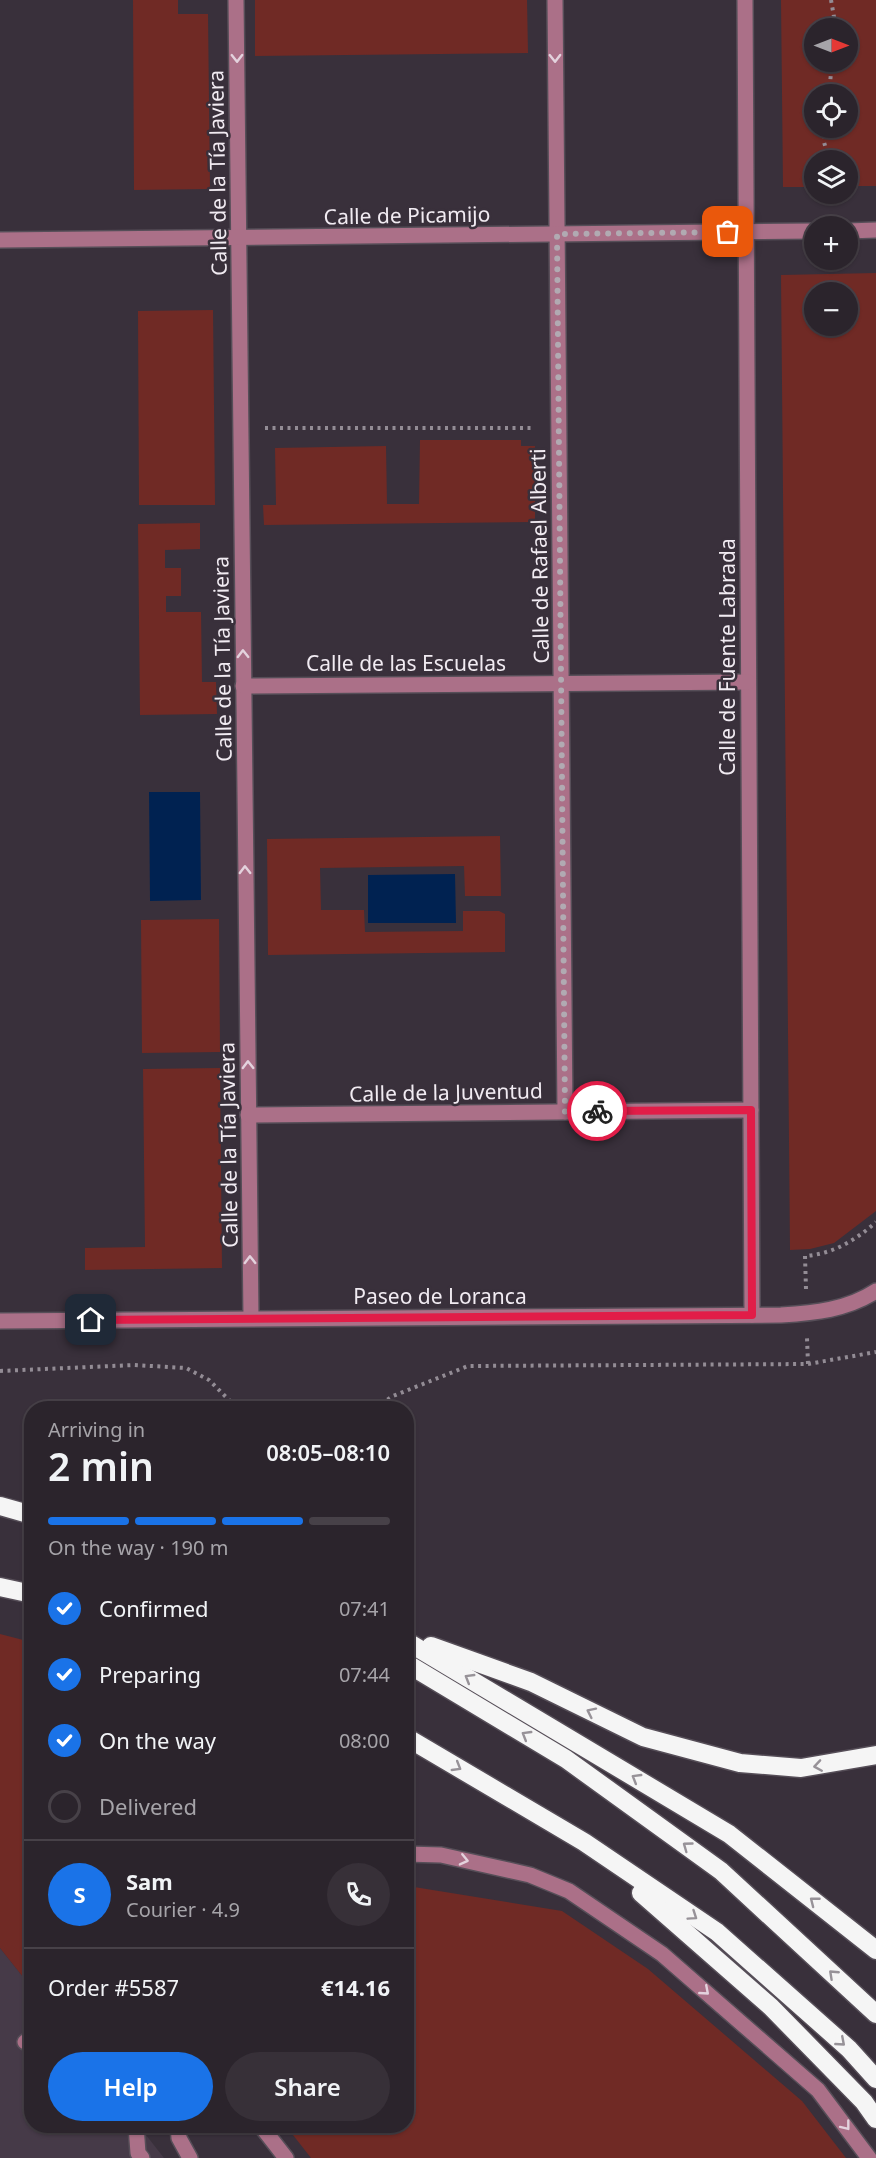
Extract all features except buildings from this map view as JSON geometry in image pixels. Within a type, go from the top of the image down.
[{"type":"highway","points":[[0,1506],[24,1513]]},
{"type":"highway","points":[[0,1587],[24,1592]]},
{"type":"highway","points":[[414,1643],[531,1682],[643,1737],[740,1763],[801,1768],[876,1755]]},
{"type":"highway","points":[[414,1645],[729,1834],[876,1950]]},
{"type":"highway","points":[[414,1668],[566,1759],[721,1871],[876,2014]]},
{"type":"highway","points":[[414,1742],[584,1842],[717,1932],[849,2049],[876,2079]]},
{"type":"highway","points":[[584,1842],[771,2007],[864,2102],[876,2119]]},
{"type":"street","name":"Calle de la Tía Javiera","points":[[236,0],[251,1318]]},
{"type":"street","name":"Calle de Rafael Alberti","points":[[555,0],[565,1112]]},
{"type":"street","name":"Calle de Fuente Labrada","points":[[745,0],[752,1315]]},
{"type":"street","points":[[858,231],[876,230]]},
{"type":"street","name":"Calle de Picamijo","points":[[0,240],[804,231]]},
{"type":"street","name":"Calle de las Escuelas","points":[[243,686],[748,682]]},
{"type":"street","name":"Calle de la Juventud","points":[[248,1115],[751,1110]]},
{"type":"street","name":"Paseo de Loranca","points":[[0,1321],[752,1315],[827,1311],[866,1298],[876,1291]]},
{"type":"street","points":[[414,1854],[441,1855],[530,1875],[569,1891],[662,1954],[818,2090],[869,2158]]},
{"type":"street","points":[[137,2133],[138,2153],[142,2158]]},
{"type":"street","points":[[179,2133],[190,2158]]},
{"type":"street","points":[[266,2133],[286,2158]]},
{"type":"path","points":[[831,0],[834,18]]},
{"type":"path","points":[[240,428],[559,428]]},
{"type":"path","points":[[808,1364],[876,1352]]},
{"type":"path","points":[[0,1371],[134,1365],[186,1368],[209,1380],[230,1401]]},
{"type":"shaded area","points":[[133,0],[178,0],[178,14],[208,14],[210,189],[134,190]]},
{"type":"shaded area","points":[[255,0],[527,0],[528,53],[255,56]]},
{"type":"shaded area","points":[[781,0],[876,0],[876,186],[858,186],[858,150],[804,150],[804,187],[783,187]]},
{"type":"shaded area","points":[[876,273],[876,1211],[834,1243],[810,1249],[790,1250],[781,275]]},
{"type":"shaded area","points":[[213,310],[215,505],[139,505],[138,311]]},
{"type":"shaded area","points":[[420,440],[521,440],[521,446],[535,446],[535,522],[264,525],[263,505],[276,505],[275,448],[386,446],[387,504],[419,504]]},
{"type":"shaded area","points":[[200,523],[200,549],[165,550],[165,568],[181,568],[181,596],[166,596],[166,612],[201,612],[202,682],[216,682],[217,714],[140,715],[138,524]]},
{"type":"shaded area","points":[[500,836],[501,896],[465,896],[464,866],[320,868],[321,910],[364,910],[365,932],[463,931],[463,911],[499,911],[505,914],[505,952],[268,955],[267,839]]},
{"type":"shaded area","points":[[219,919],[220,1052],[142,1053],[141,920]]},
{"type":"shaded area","points":[[220,1068],[222,1268],[85,1270],[85,1248],[145,1247],[143,1069]]},
{"type":"shaded area","points":[[0,1634],[24,1640],[24,1978],[0,1948]]},
{"type":"shaded area","points":[[414,1887],[562,1911],[648,1969],[802,2101],[846,2158],[311,2158],[291,2133],[414,2133]]},
{"type":"shaded area","points":[[0,1948],[24,1978],[24,2133],[144,2133],[164,2158],[0,2158]]},
{"type":"water","points":[[149,792],[200,792],[201,900],[150,901]]},
{"type":"water","points":[[455,874],[456,923],[368,923],[368,875]]},
{"type":"way so far","points":[[597,1111],[565,1112],[557,234],[728,232]]},
{"type":"route","points":[[91,1320],[752,1315],[751,1110],[597,1111]]}]
